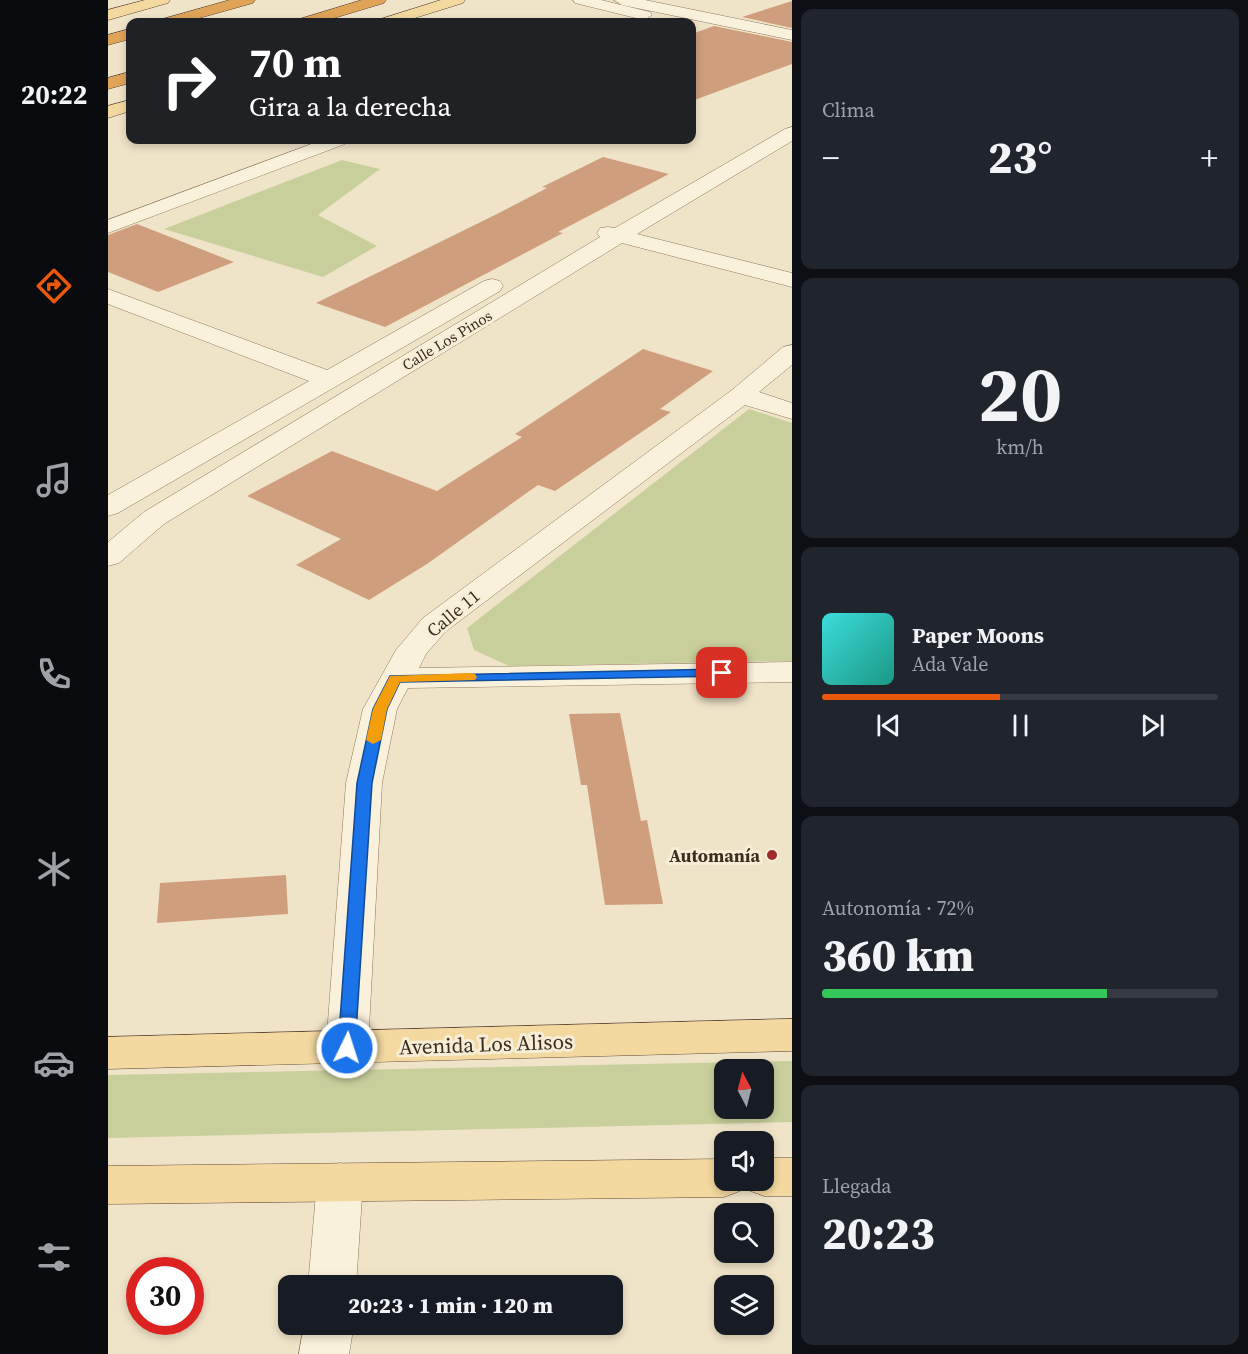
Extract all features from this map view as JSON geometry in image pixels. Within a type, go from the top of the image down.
[{"type":"highway","points":[[183,18],[247,0]]},
{"type":"highway","points":[[319,18],[378,0]]},
{"type":"highway","points":[[108,40],[126,35]]},
{"type":"highway","points":[[108,84],[126,78]]},
{"type":"main road","points":[[108,15],[162,0]]},
{"type":"main road","points":[[400,18],[457,0]]},
{"type":"main road","points":[[108,112],[126,106]]},
{"type":"main road","name":"Avenida Los Alisos","points":[[108,1053],[792,1035]]},
{"type":"main road","points":[[774,1177],[792,1177]]},
{"type":"main road","points":[[108,1185],[714,1178]]},
{"type":"street","points":[[581,0],[646,18]]},
{"type":"street","points":[[622,0],[679,17],[705,3]]},
{"type":"street","points":[[696,20],[792,35]]},
{"type":"street","points":[[696,26],[792,45]]},
{"type":"street","name":"Calle Los Pinos","points":[[108,507],[792,112]]},
{"type":"street","name":"Calle Los Pinos","points":[[108,557],[154,518],[618,236],[792,134]]},
{"type":"street","points":[[108,227],[327,144]]},
{"type":"street","points":[[590,230],[792,280]]},
{"type":"street","points":[[108,296],[331,380]]},
{"type":"street","name":"Calle 11","points":[[347,1048],[364,783],[380,709],[412,650],[434,625],[741,395],[792,352]]},
{"type":"street","points":[[741,395],[792,411]]},
{"type":"street","points":[[395,678],[792,672]]},
{"type":"street","points":[[333,1275],[340,1182]]},
{"type":"street","points":[[324,1354],[327,1335]]},
{"type":"green space","points":[[342,160],[380,169],[318,215],[377,246],[323,277],[164,229]]},
{"type":"green space","points":[[749,409],[792,423],[792,661],[509,666],[474,650],[467,628]]},
{"type":"green space","points":[[774,1061],[792,1061],[792,1122],[108,1138],[108,1075],[714,1063],[714,1119],[774,1119]]},
{"type":"building","points":[[792,1],[792,28],[742,17]]},
{"type":"building","points":[[714,26],[792,42],[792,64],[696,100],[696,33]]},
{"type":"building","points":[[603,157],[669,174],[385,327],[316,303],[499,213],[547,188],[542,187]]},
{"type":"building","points":[[137,224],[234,262],[158,292],[108,272],[108,235]]},
{"type":"building","points":[[643,349],[713,371],[660,409],[671,412],[555,491],[538,485],[427,564],[369,600],[296,565],[341,539],[247,496],[332,451],[437,491],[522,437],[515,434]]},
{"type":"building","points":[[620,713],[641,821],[647,820],[663,904],[605,905],[587,785],[581,785],[569,714]]},
{"type":"building","points":[[286,875],[288,914],[157,923],[160,883]]},
{"type":"slow traffic","points":[[373,740],[380,709],[395,678],[470,677]]},
{"type":"place","name":"Automanía","points":[[772,855]]},
{"type":"route","points":[[347,1048],[364,783],[380,709],[395,678],[722,673]]}]
